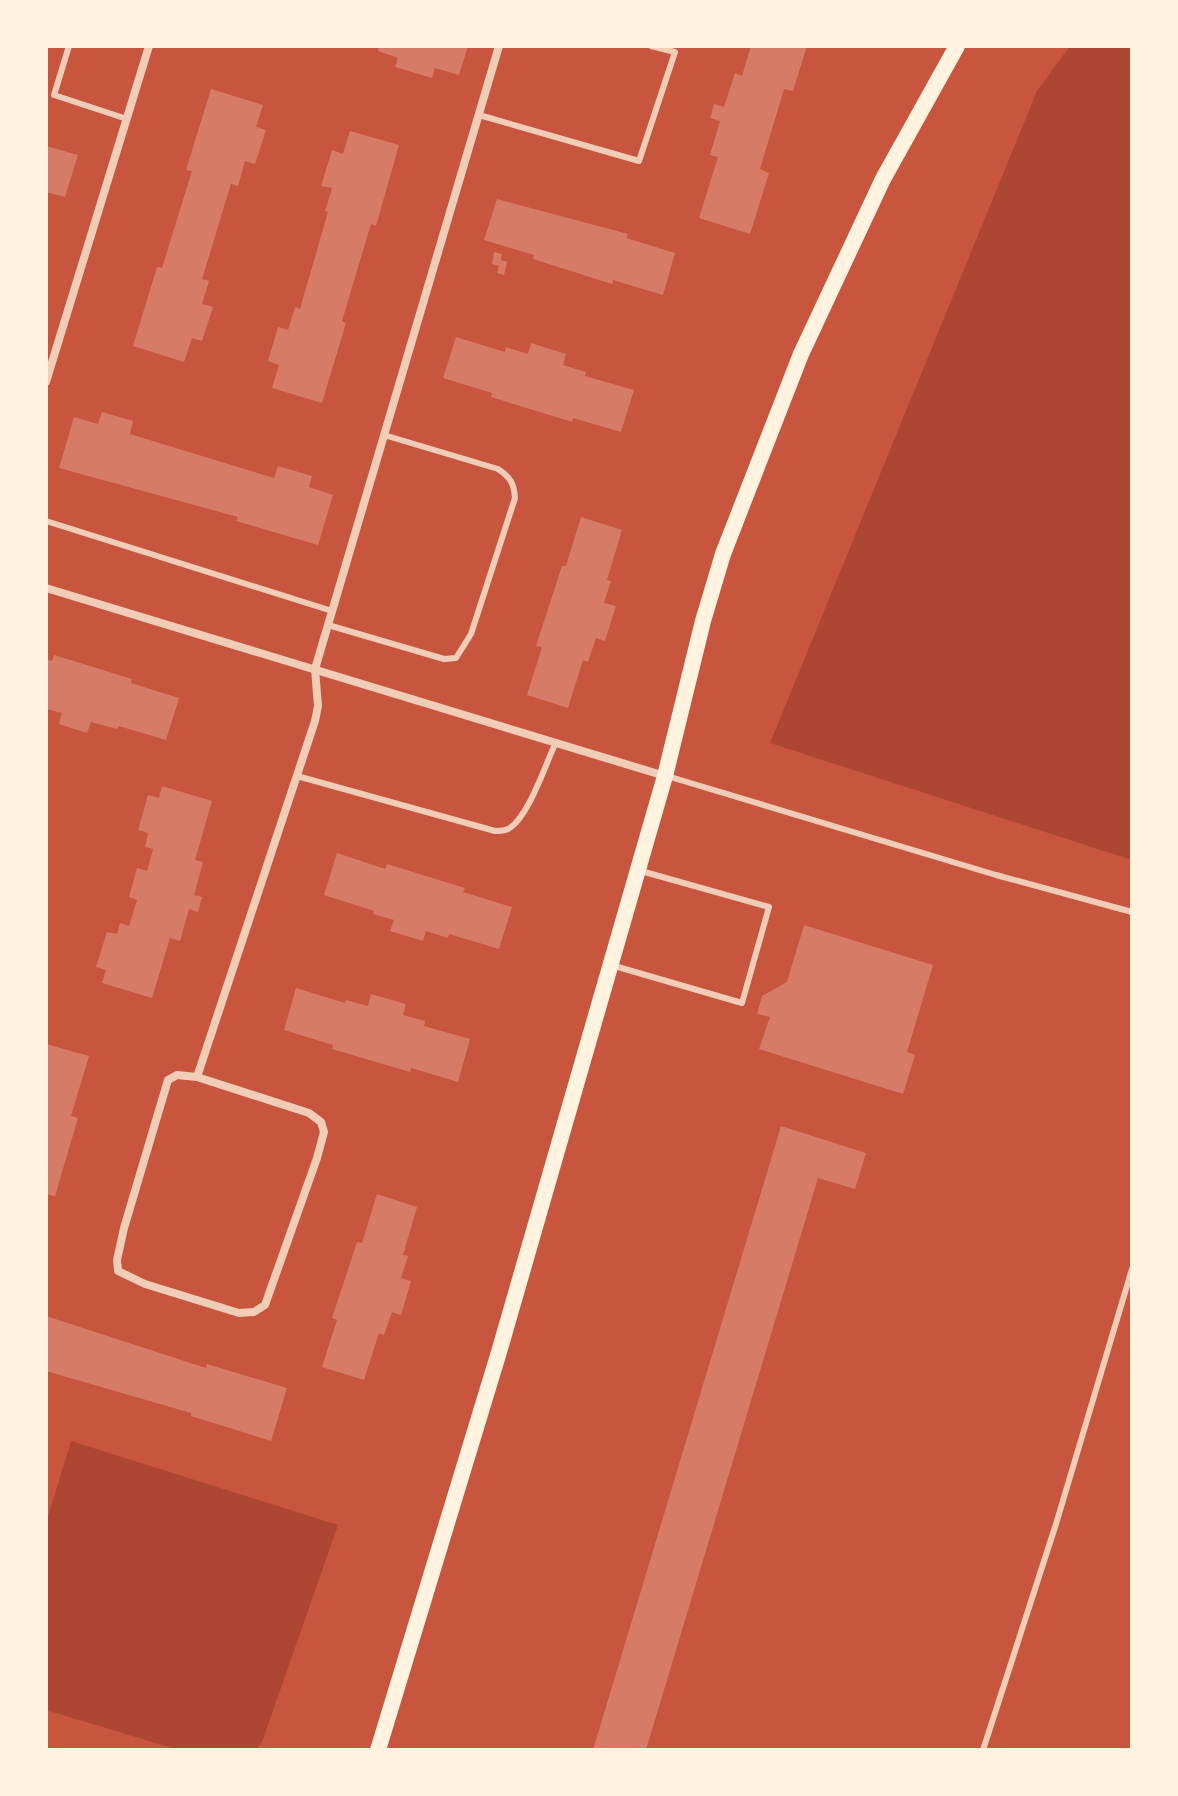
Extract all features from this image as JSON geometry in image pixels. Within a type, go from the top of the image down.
[{"type":"main road","points":[[378,1750],[499,1352],[611,965],[665,776],[703,621],[723,554],[801,354],[883,179],[957,46]]},
{"type":"street","points":[[46,382],[149,46]]},
{"type":"street","points":[[197,1077],[318,706],[315,669],[499,46]]},
{"type":"street","points":[[46,588],[665,776]]},
{"type":"street","points":[[177,1075],[197,1077],[309,1113],[321,1122],[324,1132],[265,1305],[254,1312],[239,1313],[145,1284],[118,1271],[117,1260],[124,1228],[168,1080],[177,1075]]},
{"type":"lane","points":[[69,46],[54,95],[127,119]]},
{"type":"lane","points":[[479,115],[639,161],[675,52],[651,46]]},
{"type":"lane","points":[[328,625],[444,659],[456,658],[471,634],[515,498],[514,486],[508,475],[498,469],[384,435]]},
{"type":"lane","points":[[46,521],[332,611]]},
{"type":"lane","points":[[297,776],[495,831],[506,830],[526,807],[556,742]]},
{"type":"lane","points":[[665,776],[996,875],[1132,912]]},
{"type":"lane","points":[[611,965],[742,1003],[769,907],[637,870]]},
{"type":"lane","points":[[983,1750],[1056,1524],[1132,1269]]},
{"type":"shaded area","points":[[1070,46],[1132,46],[1132,860],[770,743],[1037,91]]},
{"type":"shaded area","points":[[71,1441],[338,1525],[262,1742],[256,1750],[179,1750],[46,1710],[46,1523]]},
{"type":"building","points":[[379,46],[468,46],[459,75],[435,68],[432,78],[395,67],[398,58],[378,51]]},
{"type":"building","points":[[751,46],[807,46],[793,91],[784,89],[760,169],[769,173],[750,234],[699,218],[718,157],[710,155],[720,121],[710,118],[714,104],[724,107],[735,73],[742,76]]},
{"type":"building","points":[[211,89],[263,105],[256,127],[266,130],[255,164],[245,161],[238,186],[231,184],[202,279],[209,281],[202,304],[213,307],[202,341],[192,338],[184,362],[133,346],[157,267],[162,268],[192,171],[186,170]]},
{"type":"building","points":[[350,131],[399,145],[376,226],[371,224],[342,321],[346,323],[322,403],[272,388],[279,365],[268,361],[278,327],[288,330],[295,307],[300,309],[328,212],[325,211],[332,188],[321,186],[332,150],[343,154]]},
{"type":"building","points":[[46,146],[78,155],[65,197],[46,192]]},
{"type":"building","points":[[497,199],[628,234],[626,238],[675,253],[663,295],[613,280],[612,284],[484,240]]},
{"type":"building","points":[[494,252],[502,254],[501,260],[507,262],[504,275],[497,273],[499,266],[492,264]]},
{"type":"building","points":[[456,337],[505,352],[506,347],[528,354],[531,343],[566,354],[563,365],[586,372],[585,376],[634,390],[621,432],[573,418],[572,422],[491,397],[492,393],[443,378]]},
{"type":"building","points":[[102,412],[133,421],[130,434],[274,478],[278,466],[312,476],[309,487],[333,495],[318,545],[236,521],[238,517],[59,468],[74,417],[98,424]]},
{"type":"building","points":[[581,517],[622,530],[607,580],[611,581],[604,603],[616,606],[605,641],[596,638],[588,662],[583,660],[568,708],[527,695],[542,647],[536,646]]},
{"type":"building","points":[[54,655],[132,679],[131,683],[179,698],[166,740],[119,726],[117,729],[91,722],[87,733],[59,724],[62,713],[46,709],[46,659],[52,661]]},
{"type":"building","points":[[162,786],[212,801],[195,860],[203,862],[194,895],[202,897],[198,912],[189,909],[180,941],[170,938],[152,998],[102,983],[106,970],[96,967],[107,932],[117,934],[120,923],[129,926],[137,900],[129,897],[137,868],[147,871],[153,849],[145,847],[148,833],[138,830],[148,795],[159,798]]},
{"type":"building","points":[[337,853],[385,869],[387,864],[465,888],[463,892],[512,907],[499,949],[449,934],[448,938],[426,931],[423,941],[390,931],[394,920],[324,895]]},
{"type":"building","points":[[804,925],[933,965],[907,1052],[915,1055],[903,1094],[759,1049],[770,1017],[757,1014],[762,996],[787,982]]},
{"type":"building","points":[[296,988],[345,1003],[346,1000],[368,1006],[371,994],[406,1004],[403,1015],[425,1021],[424,1026],[470,1039],[458,1082],[411,1068],[410,1072],[332,1049],[333,1045],[284,1030]]},
{"type":"building","points":[[46,1044],[89,1056],[71,1116],[78,1118],[55,1196],[46,1194]]},
{"type":"building","points":[[781,1126],[866,1153],[855,1189],[818,1178],[646,1750],[593,1750]]},
{"type":"building","points":[[377,1194],[417,1207],[403,1255],[408,1256],[401,1278],[411,1281],[401,1315],[392,1312],[384,1335],[379,1333],[364,1380],[322,1367],[337,1320],[332,1318],[357,1242],[362,1243]]},
{"type":"building","points":[[46,1316],[206,1368],[207,1364],[287,1388],[271,1441],[191,1416],[191,1413],[46,1371]]}]
